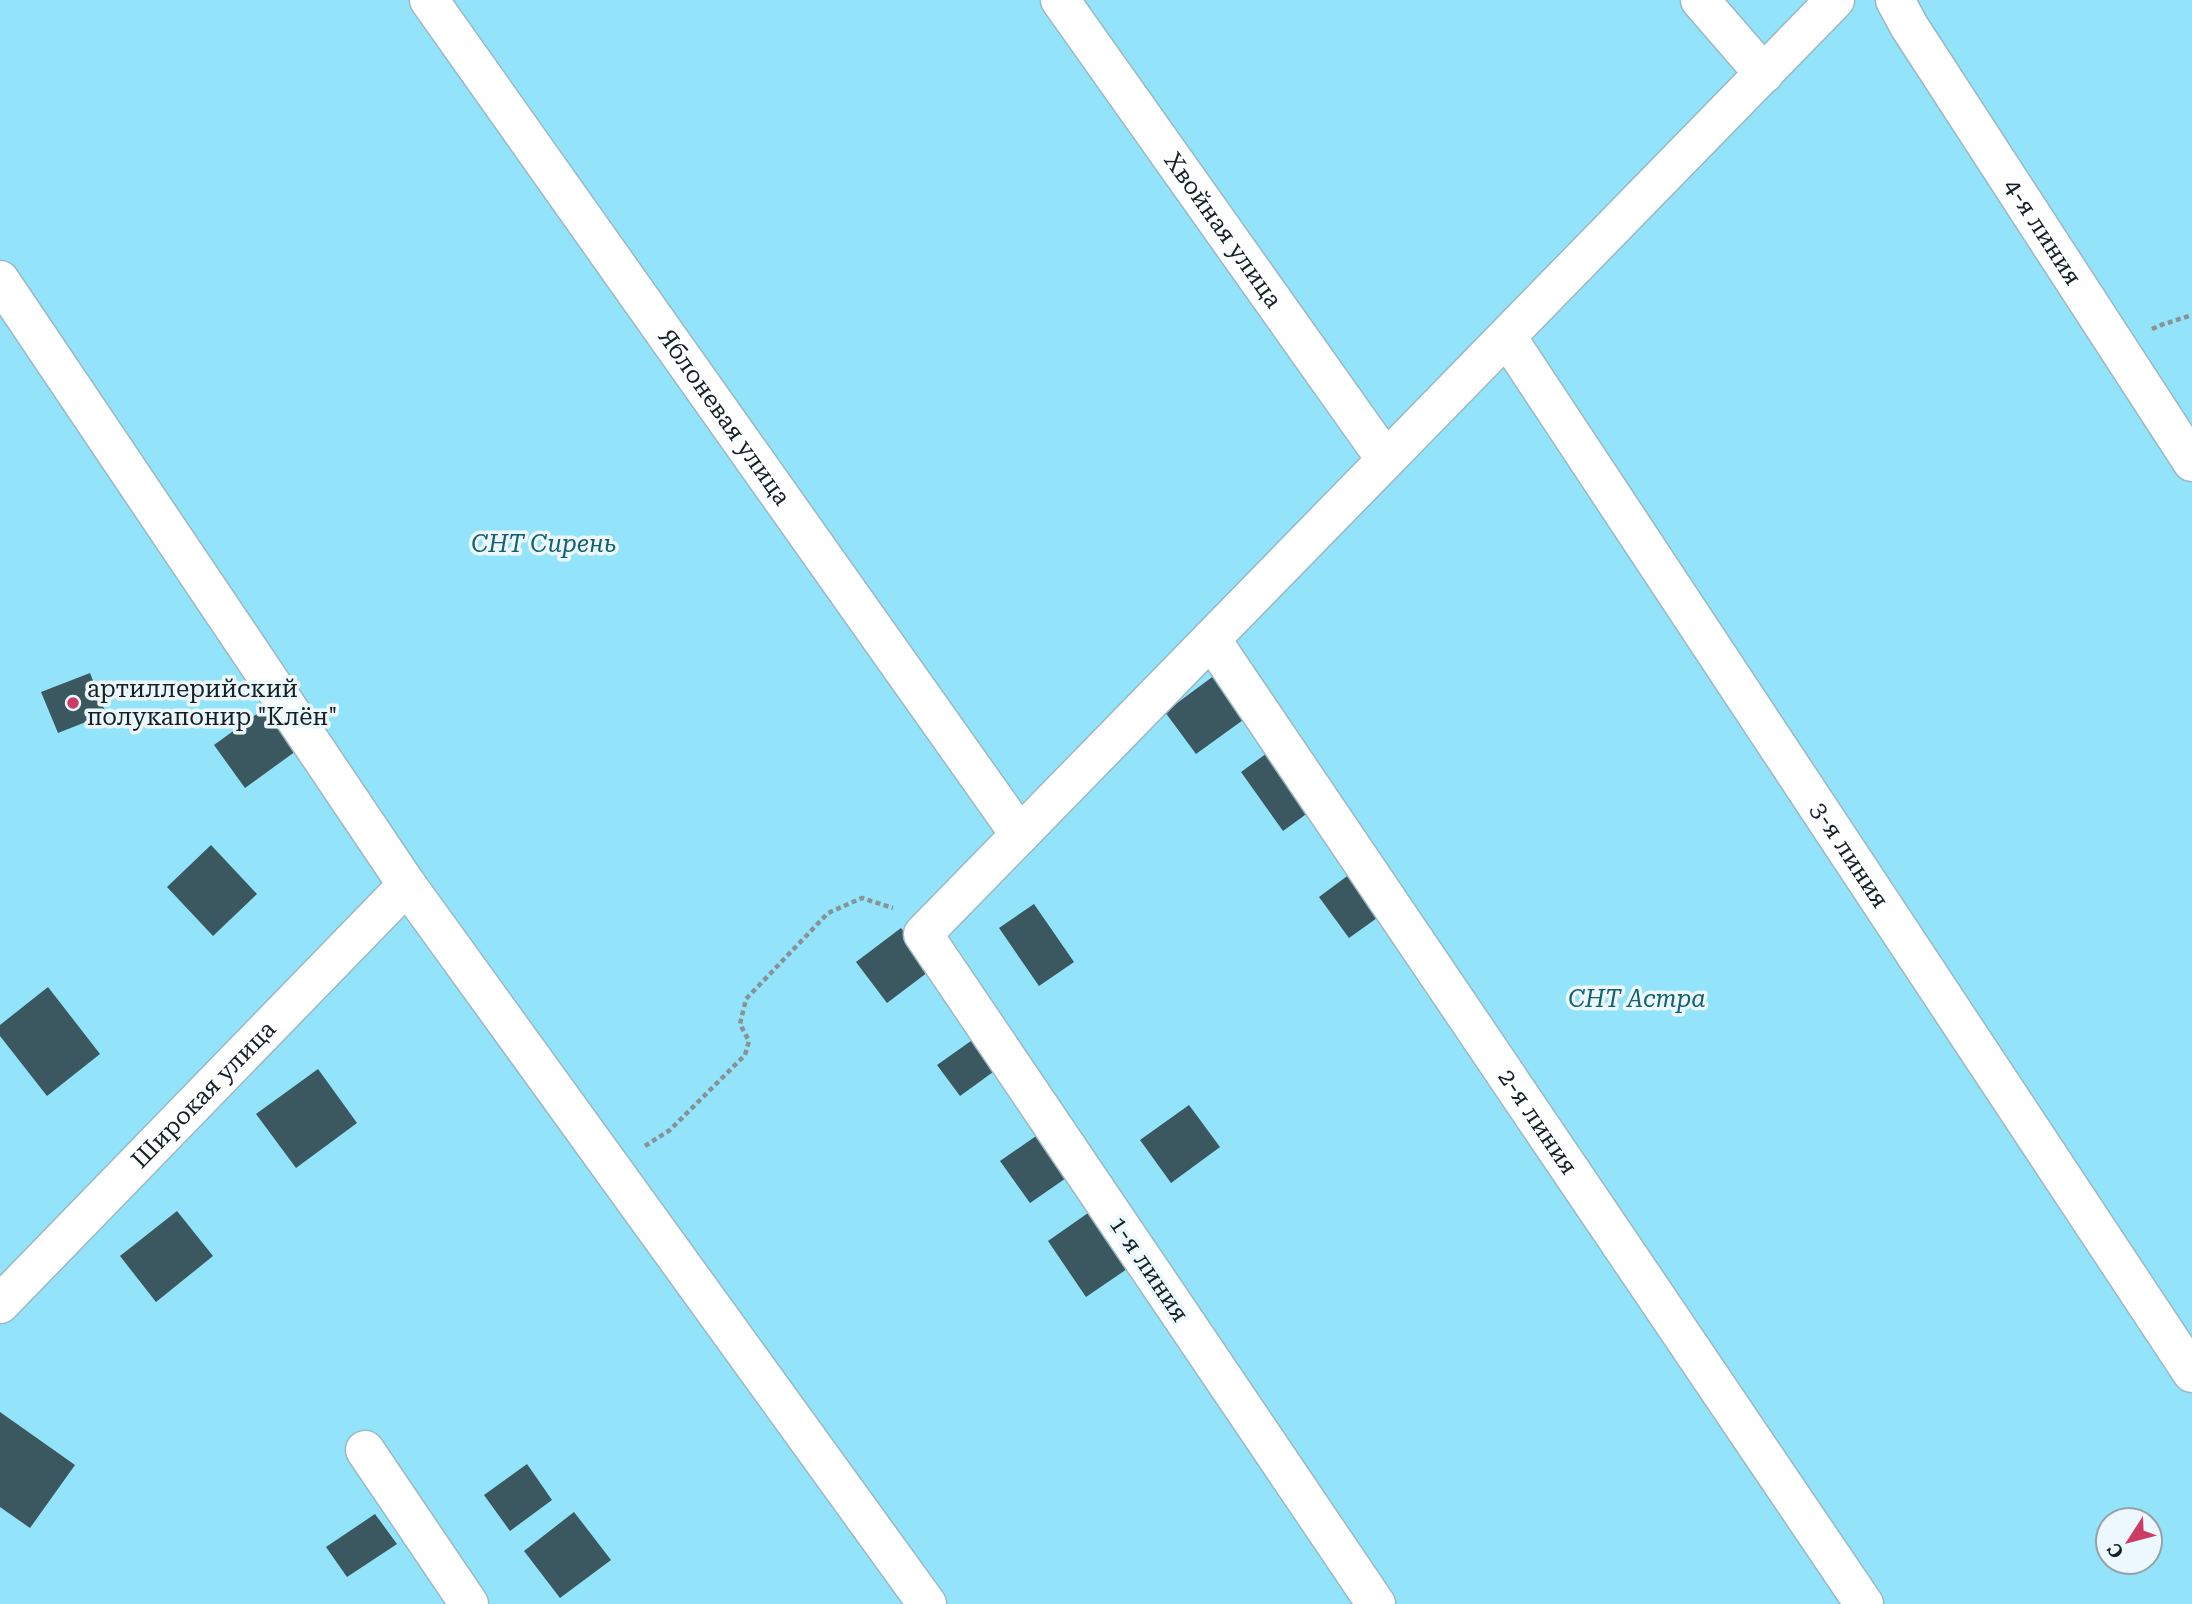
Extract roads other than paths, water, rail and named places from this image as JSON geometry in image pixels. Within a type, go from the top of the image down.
[{"type":"street","name":"Яблоневая улица","points":[[429,0],[1020,835]]},
{"type":"street","name":"Хвойная улица","points":[[1060,0],[1386,460]]},
{"type":"street","points":[[1700,0],[1764,74]]},
{"type":"street","points":[[1020,835],[1835,0]]},
{"type":"street","name":"4-я линия","points":[[1895,0],[1909,26],[2192,462]]},
{"type":"street","points":[[0,280],[407,885],[927,1604]]},
{"type":"street","name":"3-я линия","points":[[1507,337],[2192,1373]]},
{"type":"street","name":"2-я линия","points":[[1211,639],[1864,1604]]},
{"type":"street","name":"1-я линия","points":[[1020,835],[926,931],[1376,1604]]},
{"type":"street","name":"Широкая улица","points":[[0,1304],[407,885]]},
{"type":"street","points":[[365,1450],[469,1604]]},
{"type":"place","name":"артиллерийский полукапонир \"Клён\"","points":[[73,703]]},
{"type":"park label","name":"СНТ Сирень","points":[[544,544]]},
{"type":"park label","name":"СНТ Астра","points":[[1637,999]]}]
